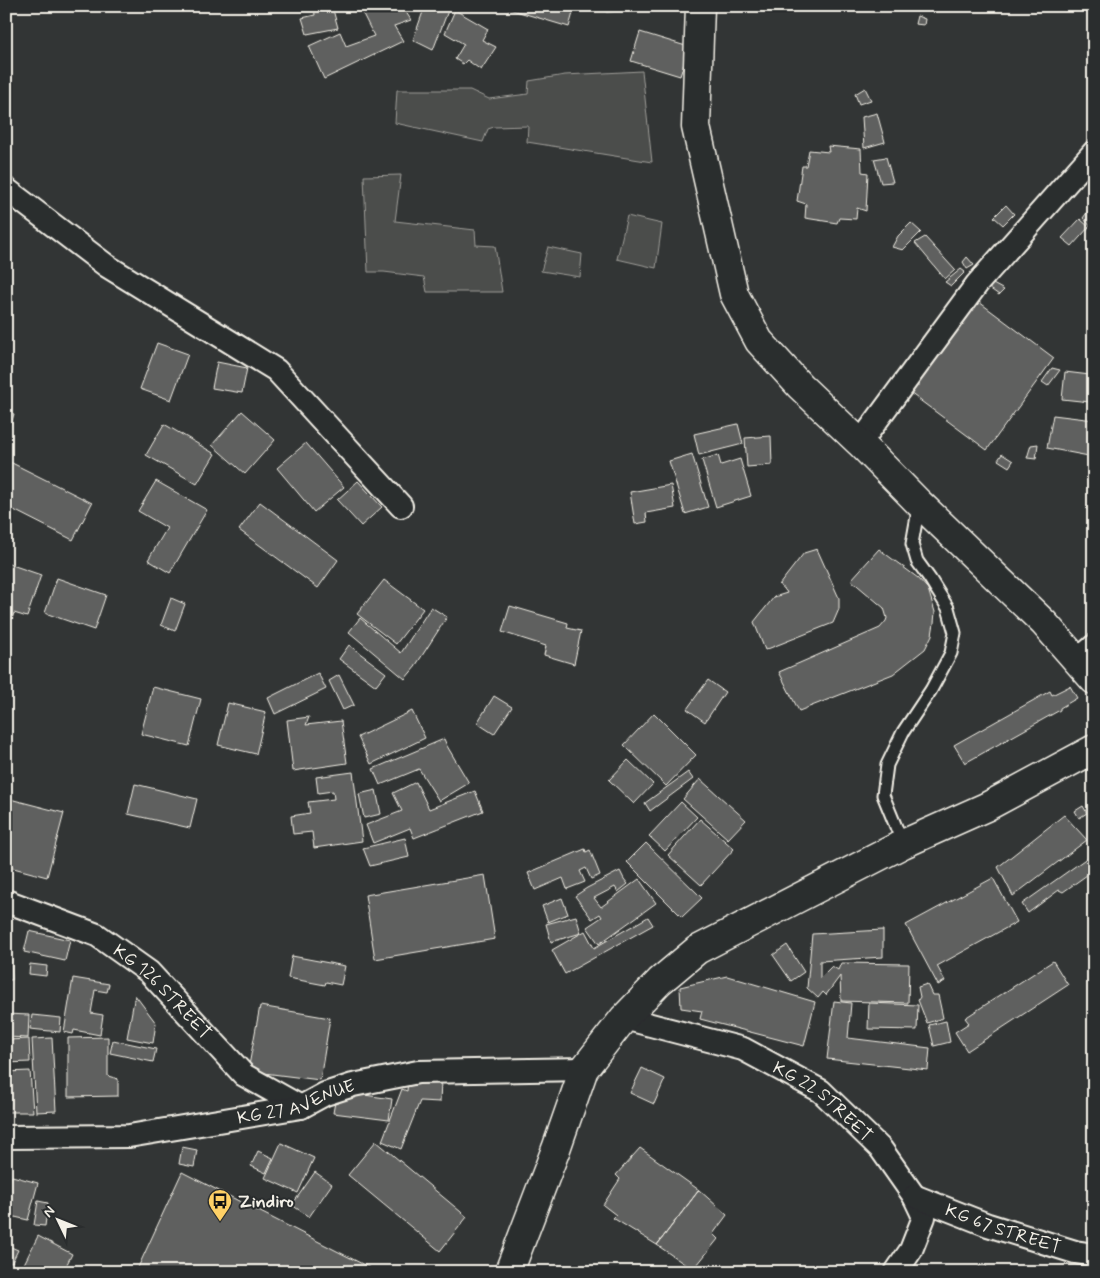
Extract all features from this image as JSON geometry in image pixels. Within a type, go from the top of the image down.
[{"type":"main road","points":[[700,6],[696,127],[734,294],[759,341],[800,386],[1044,623],[1088,662]]},
{"type":"main road","points":[[511,1270],[584,1069],[624,1018],[660,981],[697,950],[903,844],[986,807],[1094,749]]},
{"type":"street","points":[[860,443],[977,284],[1094,152]]},
{"type":"street","points":[[6,189],[108,266],[276,370],[401,506]]},
{"type":"street","name":"KG 126 STREET","points":[[6,901],[97,936],[112,946],[149,972],[244,1075],[301,1107]]},
{"type":"street","name":"KG 22 STREET","points":[[624,1018],[743,1050],[821,1091],[881,1149],[914,1196],[924,1217],[911,1250],[896,1272]]},
{"type":"street","name":"KG 27 AVENUE","points":[[6,1137],[129,1136],[301,1107],[325,1094],[353,1085],[418,1072],[584,1069]]},
{"type":"street","name":"KG 67 STREET","points":[[914,1196],[988,1225],[1094,1256]]},
{"type":"lane","points":[[903,844],[883,795],[888,765],[903,732],[931,690],[951,652],[955,633],[948,608],[917,561],[912,544],[920,503]]},
{"type":"shaded area","points":[[642,71],[652,162],[527,142],[528,126],[494,127],[488,129],[483,142],[395,123],[397,90],[470,90],[489,99],[528,94],[529,81],[565,75]]},
{"type":"shaded area","points":[[401,175],[395,221],[475,230],[476,245],[495,246],[502,292],[427,292],[424,277],[368,272],[364,176]]},
{"type":"shaded area","points":[[627,216],[662,224],[656,268],[617,259]]},
{"type":"shaded area","points":[[548,247],[582,254],[580,277],[541,271]]},
{"type":"building","points":[[314,6],[332,6],[338,28],[307,34],[302,18],[315,15]]},
{"type":"building","points":[[371,6],[402,6],[411,20],[394,26],[403,41],[324,79],[309,46],[340,32],[346,46],[374,36],[361,10]]},
{"type":"building","points":[[425,6],[449,8],[433,50],[413,40]]},
{"type":"building","points":[[499,6],[575,6],[569,27]]},
{"type":"building","points":[[605,6],[640,6],[641,10],[606,12]]},
{"type":"building","points":[[455,10],[488,29],[482,40],[496,47],[481,70],[467,60],[463,64],[455,59],[464,44],[445,33]]},
{"type":"building","points":[[917,16],[925,19],[924,25],[915,24]]},
{"type":"building","points":[[640,32],[689,47],[680,76],[631,61]]},
{"type":"building","points":[[865,88],[871,100],[859,104],[855,94]]},
{"type":"building","points":[[877,113],[885,142],[864,148],[862,117]]},
{"type":"building","points":[[828,146],[861,149],[862,172],[868,173],[866,211],[857,208],[856,219],[839,218],[837,223],[805,218],[806,204],[797,201],[802,166],[806,166],[809,150],[829,152]]},
{"type":"building","points":[[886,157],[893,182],[881,183],[874,159]]},
{"type":"building","points":[[1006,205],[1014,214],[1003,225],[994,217]]},
{"type":"building","points":[[1092,206],[1094,207],[1094,230],[1083,218]]},
{"type":"building","points":[[1080,219],[1089,227],[1072,246],[1062,238]]},
{"type":"building","points":[[911,223],[921,232],[903,250],[892,247],[898,236]]},
{"type":"building","points":[[925,237],[955,270],[945,279],[915,243]]},
{"type":"building","points":[[967,257],[974,265],[967,269],[963,262]]},
{"type":"building","points":[[961,269],[965,272],[951,286],[945,282]]},
{"type":"building","points":[[993,284],[1004,290],[999,295],[989,288]]},
{"type":"building","points":[[971,296],[1054,358],[987,450],[906,390]]},
{"type":"building","points":[[157,343],[188,354],[171,400],[140,389]]},
{"type":"building","points":[[217,362],[247,368],[242,393],[212,388]]},
{"type":"building","points":[[1052,368],[1060,370],[1048,386],[1042,382]]},
{"type":"building","points":[[1065,372],[1090,375],[1090,402],[1062,399]]},
{"type":"building","points":[[242,411],[275,440],[245,474],[212,445]]},
{"type":"building","points":[[6,412],[14,414],[8,434],[6,434]]},
{"type":"building","points":[[1053,415],[1094,420],[1094,457],[1047,448]]},
{"type":"building","points":[[164,424],[215,454],[197,484],[146,455]]},
{"type":"building","points":[[738,424],[743,444],[699,455],[694,434]]},
{"type":"building","points":[[771,436],[772,465],[747,467],[745,438]]},
{"type":"building","points":[[306,443],[344,487],[314,512],[277,468]]},
{"type":"building","points":[[1038,444],[1036,459],[1027,458],[1031,445]]},
{"type":"building","points":[[692,454],[708,507],[685,514],[669,461]]},
{"type":"building","points":[[1002,454],[1013,461],[1009,467],[998,460]]},
{"type":"building","points":[[718,455],[721,465],[740,459],[751,496],[716,507],[702,460]]},
{"type":"building","points":[[6,460],[92,503],[73,540],[6,506]]},
{"type":"building","points":[[156,481],[207,510],[170,573],[148,560],[167,528],[138,511]]},
{"type":"building","points":[[358,481],[382,507],[361,526],[337,500]]},
{"type":"building","points":[[671,485],[675,508],[646,513],[647,522],[635,524],[630,492]]},
{"type":"building","points":[[260,502],[338,560],[318,588],[239,530]]},
{"type":"building","points":[[817,549],[839,598],[839,609],[833,623],[765,650],[754,622],[774,597],[787,593],[779,585],[804,553]]},
{"type":"building","points":[[879,549],[918,578],[928,589],[935,612],[932,635],[925,649],[893,674],[799,711],[779,672],[880,628],[886,621],[884,608],[851,580]]},
{"type":"building","points":[[6,563],[41,575],[27,617],[14,613],[10,624],[6,623]]},
{"type":"building","points":[[57,578],[106,595],[94,630],[45,613]]},
{"type":"building","points":[[384,580],[423,609],[396,644],[357,614]]},
{"type":"building","points":[[171,598],[185,604],[175,631],[161,625]]},
{"type":"building","points":[[510,606],[568,623],[567,628],[581,631],[574,664],[544,655],[546,646],[502,632]]},
{"type":"building","points":[[431,607],[447,617],[416,666],[405,679],[349,632],[360,618],[401,653]]},
{"type":"building","points":[[349,645],[386,673],[376,686],[339,659]]},
{"type":"building","points":[[318,673],[326,689],[275,714],[268,698]]},
{"type":"building","points":[[339,675],[354,705],[343,710],[329,681]]},
{"type":"building","points":[[708,680],[725,692],[705,722],[687,709]]},
{"type":"building","points":[[1070,686],[1077,698],[1060,708],[1060,710],[965,763],[954,745],[1050,691],[1052,695]]},
{"type":"building","points":[[153,687],[201,699],[189,746],[141,734]]},
{"type":"building","points":[[494,696],[512,707],[494,734],[477,723]]},
{"type":"building","points":[[228,703],[266,712],[256,754],[218,745]]},
{"type":"building","points":[[412,711],[425,738],[371,764],[358,737]]},
{"type":"building","points":[[654,713],[696,755],[666,786],[624,745]]},
{"type":"building","points":[[309,717],[306,725],[341,721],[347,763],[293,771],[287,720]]},
{"type":"building","points":[[444,739],[469,783],[439,801],[419,769],[380,785],[373,769]]},
{"type":"building","points":[[628,760],[653,784],[634,804],[609,780]]},
{"type":"building","points":[[353,772],[362,841],[314,848],[312,832],[293,834],[291,816],[310,813],[308,802],[334,799],[333,791],[318,793],[316,777]]},
{"type":"building","points":[[688,772],[693,779],[650,811],[645,803]]},
{"type":"building","points":[[700,779],[746,820],[728,839],[683,799]]},
{"type":"building","points":[[416,782],[429,809],[475,791],[483,811],[414,838],[410,828],[373,843],[366,825],[402,811],[393,793]]},
{"type":"building","points":[[135,784],[197,799],[190,828],[128,814]]},
{"type":"building","points":[[376,790],[381,814],[364,818],[359,794]]},
{"type":"building","points":[[6,798],[64,813],[47,877],[6,866]]},
{"type":"building","points":[[681,802],[697,817],[665,851],[649,836]]},
{"type":"building","points":[[1083,806],[1087,813],[1079,818],[1075,811]]},
{"type":"building","points":[[1064,815],[1087,840],[1013,896],[998,867]]},
{"type":"building","points":[[700,819],[734,849],[701,885],[668,855]]},
{"type":"building","points":[[405,838],[409,857],[370,866],[363,848]]},
{"type":"building","points":[[646,843],[702,898],[682,917],[627,862]]},
{"type":"building","points":[[585,849],[586,852],[590,850],[600,875],[591,879],[586,868],[580,871],[585,882],[567,889],[563,878],[535,890],[528,873]]},
{"type":"building","points":[[1091,855],[1094,859],[1094,870],[1063,892],[1059,890],[1028,913],[1022,904]]},
{"type":"building","points":[[620,871],[628,884],[618,892],[615,887],[594,898],[601,907],[639,879],[656,903],[599,944],[587,927],[602,917],[600,914],[592,919],[575,896]]},
{"type":"building","points":[[485,875],[495,939],[375,959],[365,895]]},
{"type":"building","points":[[993,878],[1017,922],[937,966],[945,981],[938,985],[906,925]]},
{"type":"building","points":[[562,898],[568,914],[548,922],[542,906]]},
{"type":"building","points":[[576,916],[581,933],[551,942],[546,924]]},
{"type":"building","points":[[648,917],[653,925],[565,974],[552,950],[585,931],[594,948]]},
{"type":"building","points":[[883,930],[883,957],[820,961],[820,978],[832,966],[838,970],[841,963],[909,964],[908,1003],[841,1001],[840,976],[826,995],[823,992],[818,998],[807,988],[812,934]]},
{"type":"building","points":[[29,931],[70,940],[65,961],[24,952]]},
{"type":"building","points":[[787,945],[804,972],[791,981],[773,955]]},
{"type":"building","points":[[292,956],[345,966],[341,985],[326,982],[325,985],[288,978]]},
{"type":"building","points":[[6,958],[11,958],[12,980],[6,980]]},
{"type":"building","points":[[1053,961],[1068,985],[967,1051],[955,1032],[969,1023],[965,1018]]},
{"type":"building","points":[[30,964],[47,966],[46,976],[29,974]]},
{"type":"building","points":[[727,976],[815,1002],[804,1046],[700,1019],[702,1011],[681,1008],[680,987]]},
{"type":"building","points":[[73,978],[109,984],[107,992],[95,990],[91,1013],[103,1015],[100,1035],[74,1030],[73,1034],[64,1032]]},
{"type":"building","points":[[927,984],[932,995],[938,995],[943,1018],[927,1023],[918,1000],[920,997],[918,987]]},
{"type":"building","points":[[135,995],[156,1023],[153,1043],[127,1038]]},
{"type":"building","points":[[834,1001],[851,1003],[848,1038],[930,1048],[928,1070],[827,1059]]},
{"type":"building","points":[[869,1003],[918,1005],[917,1030],[868,1029]]},
{"type":"building","points":[[260,1006],[330,1018],[320,1080],[248,1071]]},
{"type":"building","points":[[6,1014],[29,1015],[28,1038],[6,1037]]},
{"type":"building","points":[[32,1015],[61,1018],[60,1032],[30,1029]]},
{"type":"building","points":[[946,1021],[950,1042],[934,1046],[929,1025]]},
{"type":"building","points":[[108,1037],[108,1076],[118,1079],[118,1096],[68,1097],[68,1038]]},
{"type":"building","points":[[52,1038],[56,1111],[36,1112],[32,1039]]},
{"type":"building","points":[[29,1039],[30,1062],[6,1063],[6,1040]]},
{"type":"building","points":[[113,1040],[156,1049],[153,1062],[110,1053]]},
{"type":"building","points":[[642,1068],[665,1079],[654,1104],[630,1093]]},
{"type":"building","points":[[30,1071],[33,1112],[6,1112],[6,1072]]},
{"type":"building","points":[[408,1079],[441,1081],[440,1102],[420,1101],[401,1149],[382,1141],[402,1089],[407,1091]]},
{"type":"building","points":[[337,1091],[392,1099],[389,1120],[333,1113]]},
{"type":"building","points":[[376,1141],[467,1217],[440,1251],[348,1175]]},
{"type":"building","points":[[281,1143],[314,1158],[298,1193],[265,1178]]},
{"type":"building","points":[[182,1147],[197,1150],[194,1167],[179,1164]]},
{"type":"building","points":[[640,1148],[699,1190],[657,1245],[613,1218],[616,1215],[603,1205],[620,1179],[616,1175]]},
{"type":"building","points":[[258,1151],[273,1158],[266,1173],[251,1166]]},
{"type":"building","name":"Zindiro","points":[[182,1172],[378,1272],[136,1272]]},
{"type":"building","points":[[315,1172],[332,1184],[309,1217],[292,1205]]},
{"type":"building","points":[[12,1176],[38,1183],[28,1220],[6,1215],[6,1197]]},
{"type":"building","points":[[699,1190],[727,1215],[713,1234],[718,1239],[693,1270],[657,1245]]},
{"type":"building","points":[[38,1201],[48,1203],[45,1226],[34,1225]]},
{"type":"building","points":[[38,1236],[72,1254],[63,1272],[20,1272]]},
{"type":"building","points":[[6,1245],[18,1250],[7,1272],[6,1272]]},
{"type":"building","points":[[983,1263],[992,1272],[974,1272]]},
{"type":"place","name":"Zindiro","points":[[220,1222]]}]
